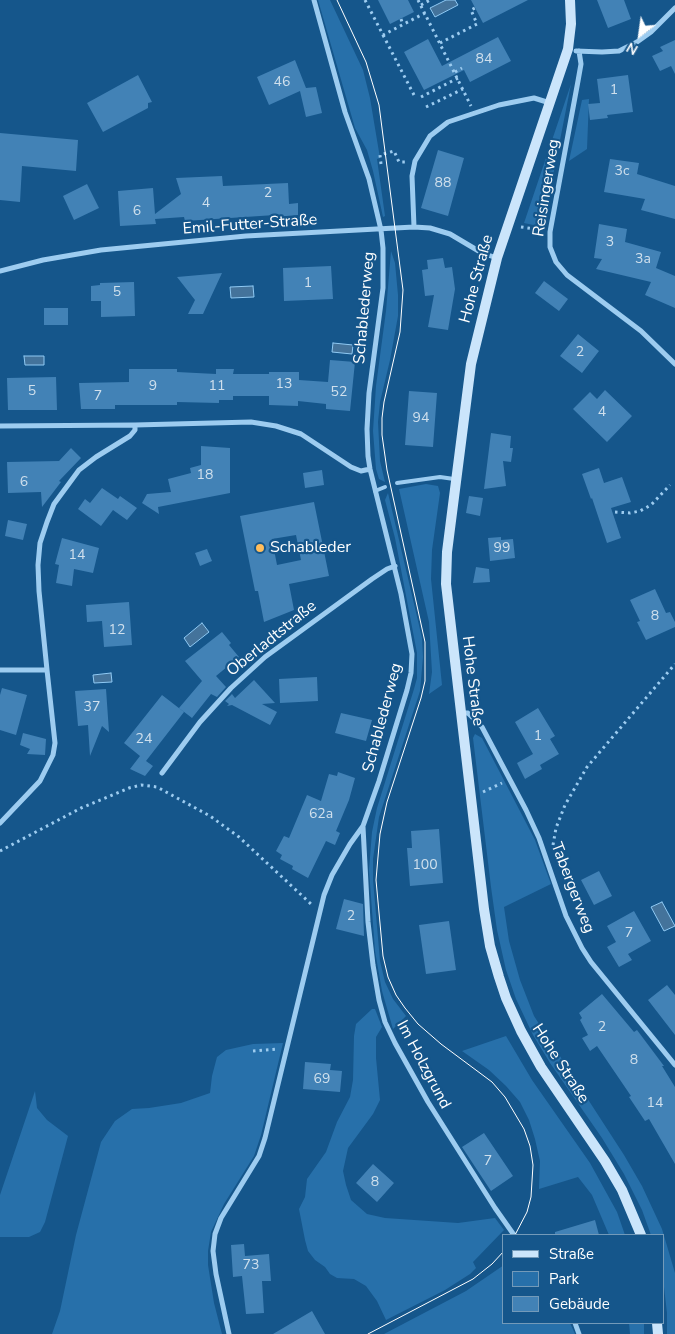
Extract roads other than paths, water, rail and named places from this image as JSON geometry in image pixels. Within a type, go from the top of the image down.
[{"type":"main road","name":"Hohe Straße","points":[[570,0],[573,50],[551,103],[497,258],[471,364],[446,552],[446,584],[487,930],[493,958],[506,998],[521,1031],[541,1067],[614,1175],[641,1234]]},
{"type":"street","name":"Schablederweg","points":[[229,1334],[216,1274],[213,1251],[215,1234],[226,1210],[259,1156],[288,1050],[324,895],[332,875],[363,826],[401,711],[411,673],[412,654],[409,634],[395,566],[370,469],[367,429],[369,393],[382,288],[383,248],[369,179],[345,112],[314,0]]},
{"type":"street","points":[[573,50],[619,51],[651,32],[675,8]]},
{"type":"street","name":"Reisingerweg","points":[[573,50],[581,64],[550,232],[550,247],[556,262],[567,275],[641,331],[675,364]]},
{"type":"street","points":[[414,226],[412,176],[416,161],[430,136],[448,122],[500,105],[534,98],[551,103]]},
{"type":"street","name":"Emil-Futter-Straße","points":[[0,271],[43,260],[101,250],[246,236],[380,230],[414,226],[430,228],[450,234],[482,253],[497,258]]},
{"type":"street","points":[[0,426],[251,422],[276,426],[301,434],[351,467],[360,471],[370,469]]},
{"type":"street","points":[[0,823],[40,781],[53,755],[55,743],[38,591],[40,543],[46,522],[54,504],[79,470],[130,436],[135,430],[135,425]]},
{"type":"street","name":"Oberladtstraße","points":[[162,773],[200,722],[231,688],[265,657],[372,579],[395,566]]},
{"type":"street","points":[[0,670],[47,670]]},
{"type":"street","name":"Tabergerweg","points":[[462,713],[468,713],[482,728],[509,779],[539,838],[566,916],[582,948],[591,962],[675,1065]]},
{"type":"street","name":"Im Holzgrund","points":[[363,826],[365,887],[370,940],[379,1000],[386,1022],[395,1043],[428,1102],[513,1234]]},
{"type":"lane","points":[[397,483],[440,477],[456,479]]},
{"type":"lane","points":[[375,491],[385,487]]},
{"type":"tram line","points":[[337,0],[366,62],[379,105],[403,290],[400,332],[384,402],[382,435],[387,470],[425,642],[425,681],[387,802],[380,834],[376,880],[383,956],[388,977],[396,995],[418,1024],[441,1044],[492,1082],[505,1097],[524,1129],[530,1146],[533,1165],[531,1197],[527,1212],[516,1234]]},
{"type":"tram line","points":[[368,1334],[473,1279],[502,1253]]},
{"type":"place","name":"Schableder","points":[[260,548]]}]
